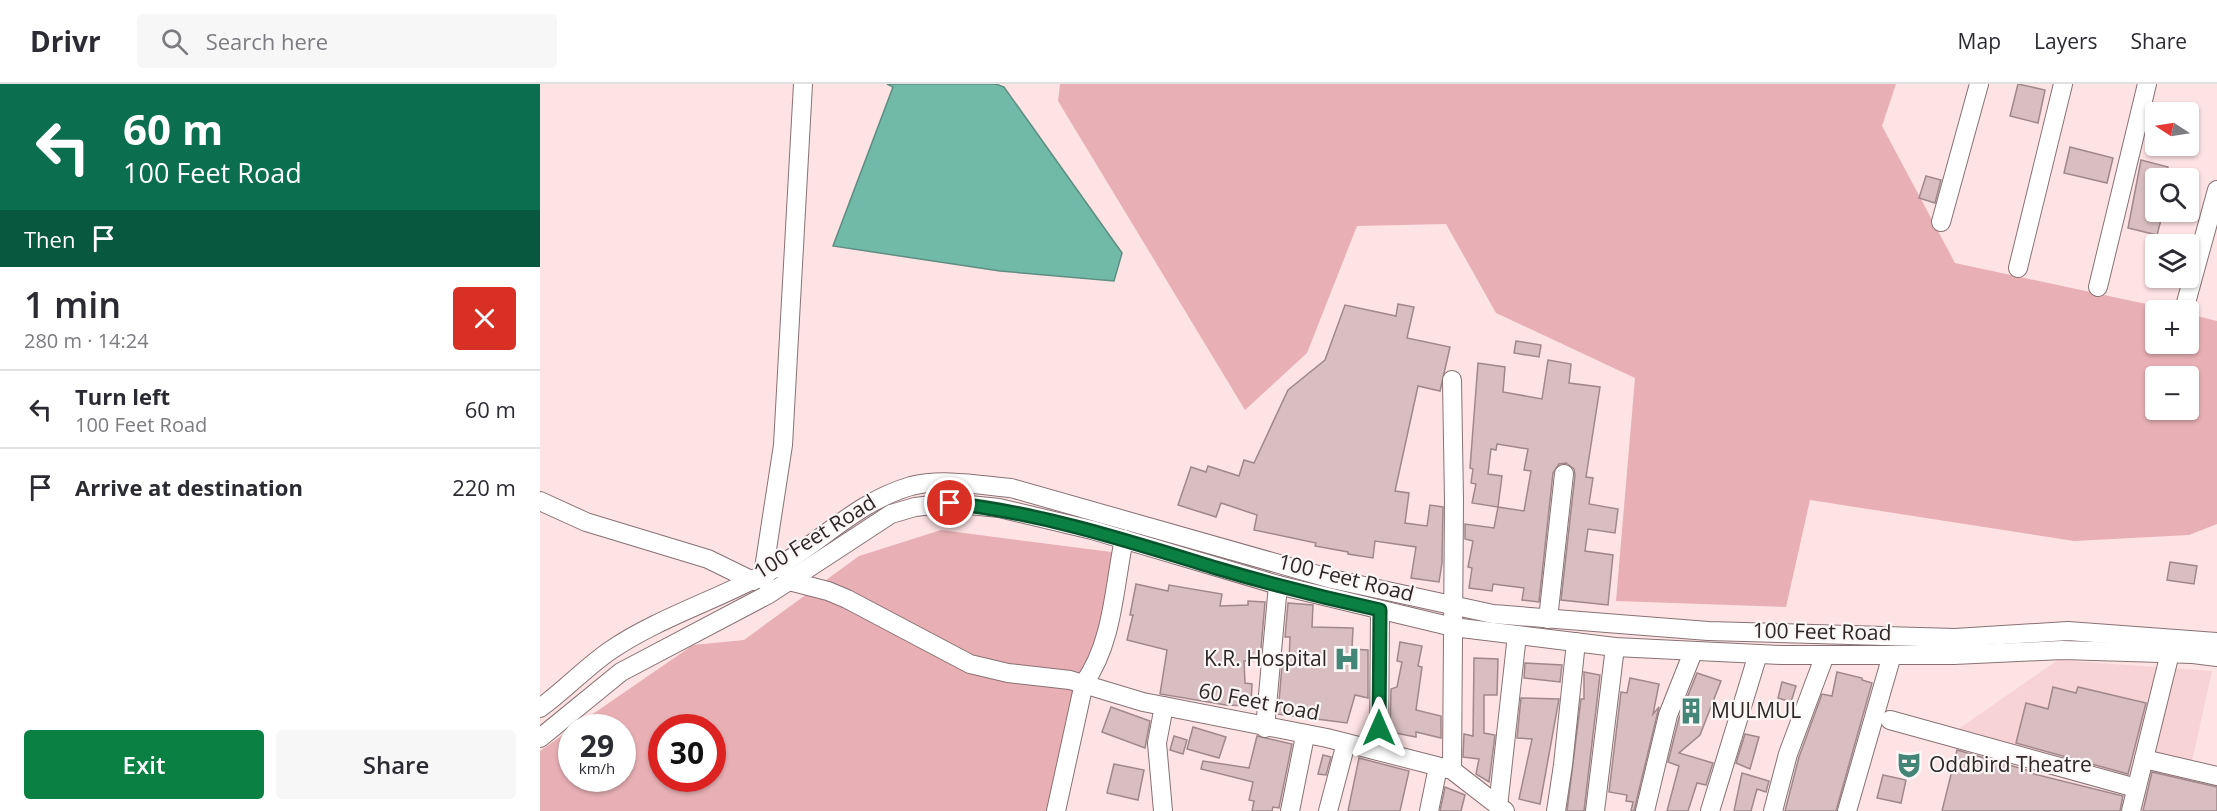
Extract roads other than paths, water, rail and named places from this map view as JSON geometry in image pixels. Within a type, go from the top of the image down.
[{"type":"street","points":[[758,578],[783,445],[803,84]]},
{"type":"street","points":[[1941,222],[1979,84]]},
{"type":"street","points":[[2018,268],[2063,84]]},
{"type":"street","points":[[2098,287],[2147,84]]},
{"type":"street","points":[[2187,300],[2217,190]]},
{"type":"street","points":[[1429,811],[1445,769],[1453,627],[1452,380]]},
{"type":"street","points":[[1548,619],[1564,474]]},
{"type":"street","name":"100 Feet Road","points":[[540,738],[621,672],[769,594],[784,573],[854,511],[885,494],[914,485],[959,483],[1011,488],[1332,579],[1493,614],[1708,631],[1955,638],[2025,643],[2062,650],[2170,653],[2217,657]]},
{"type":"street","points":[[540,501],[586,522],[708,559],[758,578],[769,594]]},
{"type":"street","name":"100 Feet Road","points":[[540,708],[619,645],[758,578],[784,573],[891,514],[915,507],[950,503],[999,508],[1124,539],[1278,585],[1453,627],[1615,647],[1758,654],[1892,655],[2025,643],[2068,631],[2217,642]]},
{"type":"street","points":[[1056,811],[1094,669],[1104,644],[1124,539]]},
{"type":"street","name":"60 Feet road","points":[[784,573],[847,599],[970,664],[1008,673],[1055,677],[1164,706],[1346,743],[1445,769],[1502,809]]},
{"type":"street","points":[[1266,728],[1278,585]]},
{"type":"street","points":[[1379,752],[1380,610]]},
{"type":"street","points":[[1502,809],[1517,635]]},
{"type":"street","points":[[1556,811],[1576,642]]},
{"type":"street","points":[[1594,811],[1615,647]]},
{"type":"street","points":[[1646,811],[1668,715],[1693,652]]},
{"type":"street","points":[[2131,811],[2170,653]]},
{"type":"street","points":[[1710,811],[1758,654]]},
{"type":"street","points":[[1773,811],[1788,754],[1825,655]]},
{"type":"street","points":[[1847,811],[1892,655]]},
{"type":"street","points":[[1163,811],[1157,743],[1164,706]]},
{"type":"street","points":[[1890,720],[2136,788]]},
{"type":"street","points":[[1290,811],[1305,736]]},
{"type":"street","points":[[1328,811],[1346,743]]},
{"type":"street","points":[[2144,759],[2217,776]]},
{"type":"place","name":"K.R. Hospital","points":[[1347,659]]},
{"type":"place","name":"MULMUL","points":[[1691,711]]},
{"type":"place","name":"Oddbird Theatre","points":[[1909,765]]}]
